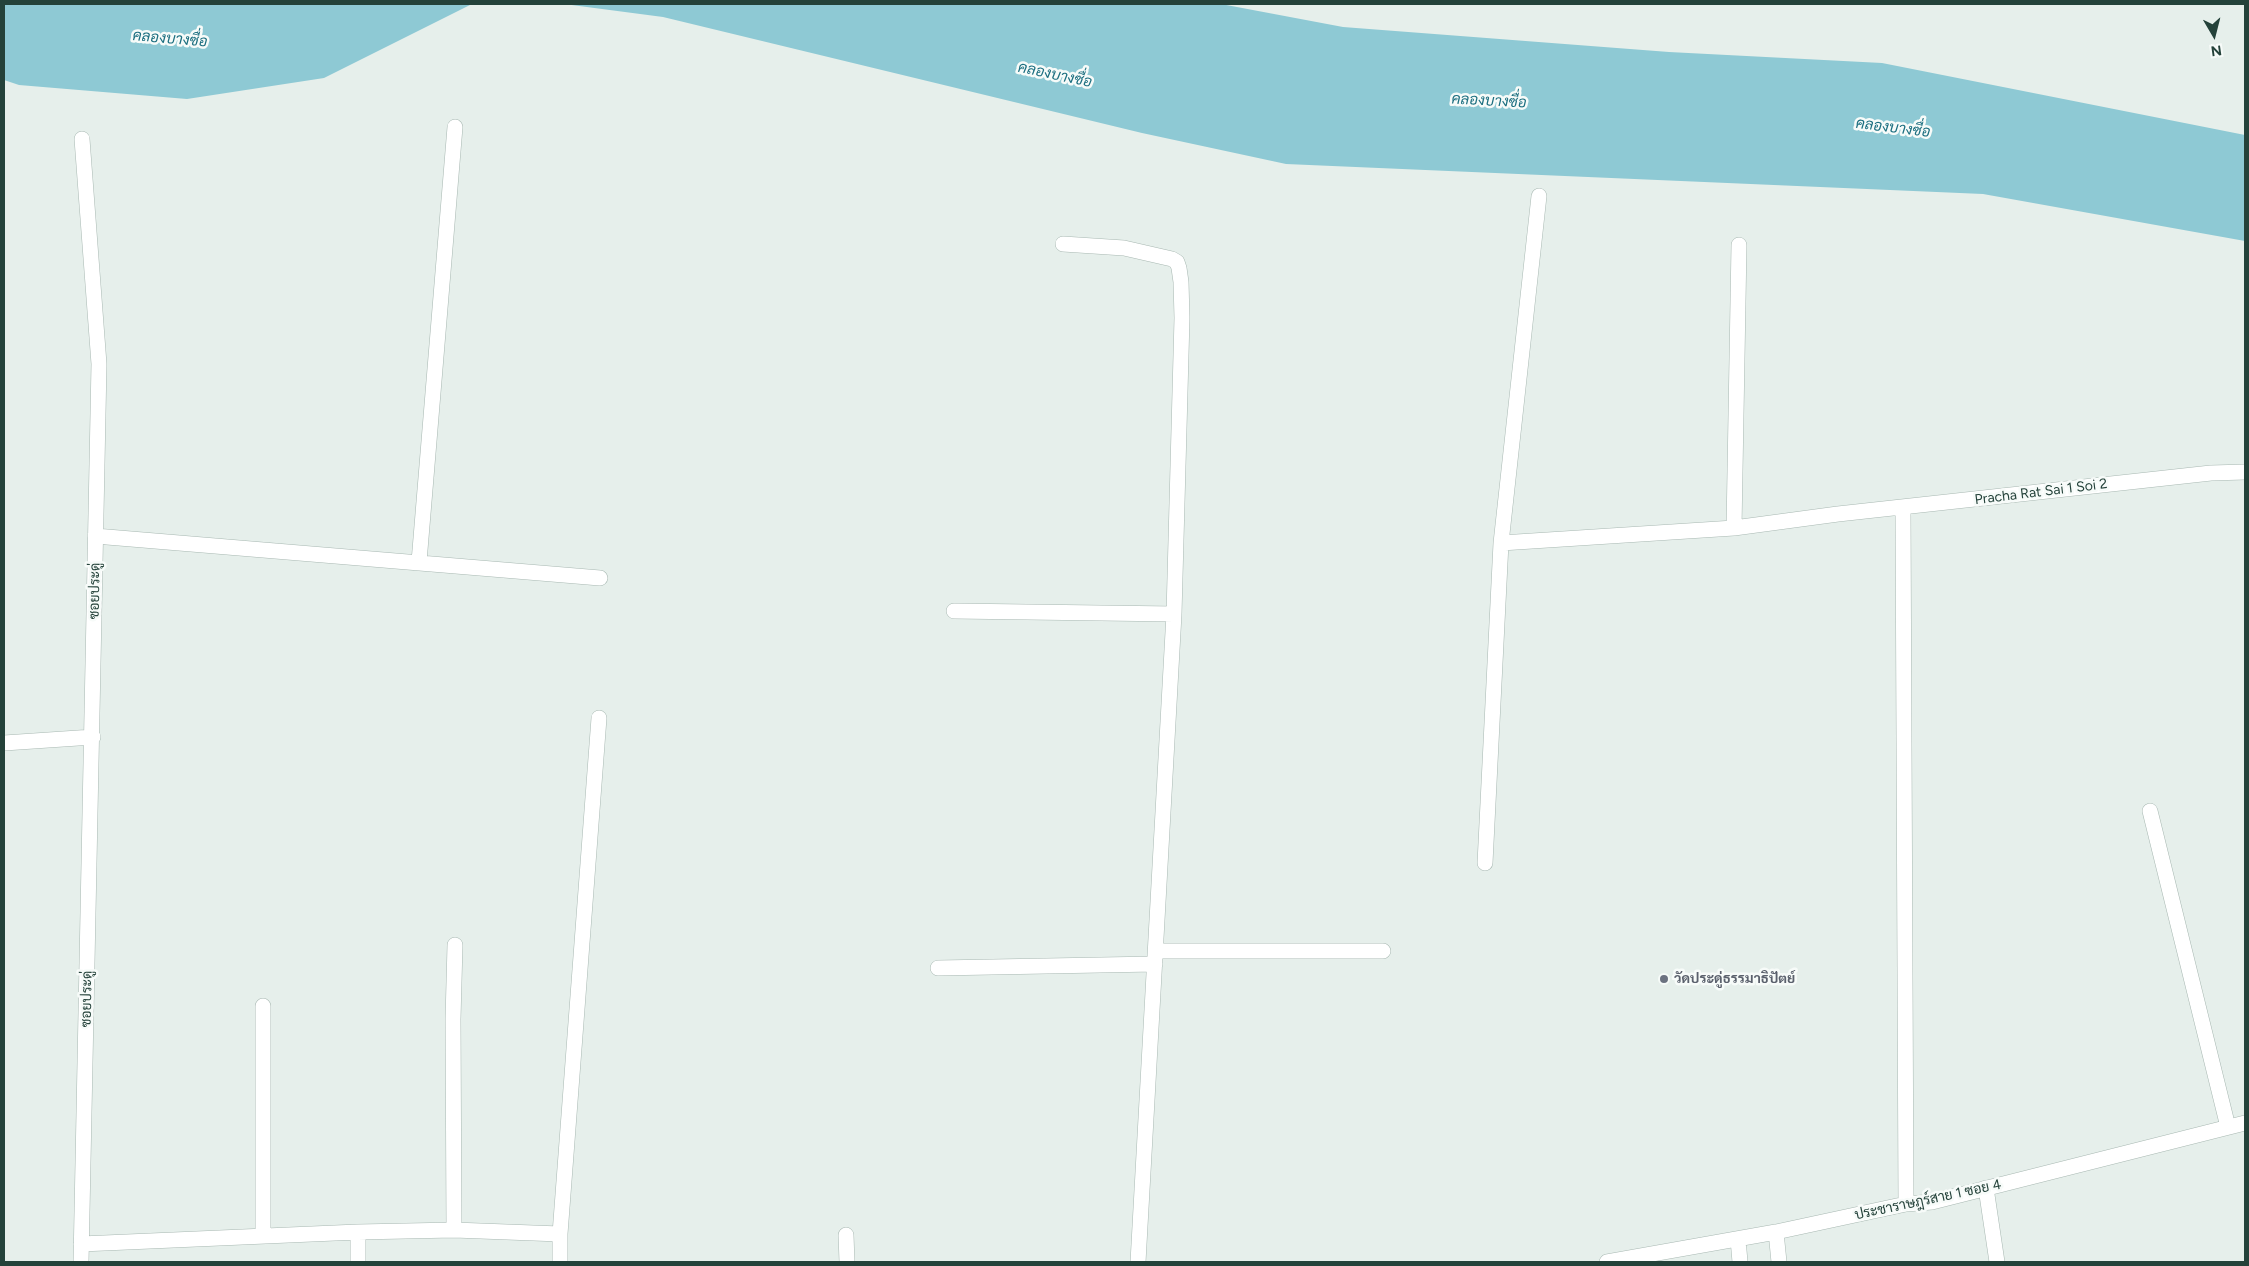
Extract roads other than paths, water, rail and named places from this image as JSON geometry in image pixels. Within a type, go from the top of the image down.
[{"type":"street","points":[[419,562],[456,127]]},
{"type":"street","name":"ซอยประดู่","points":[[81,1262],[99,364],[82,139]]},
{"type":"street","points":[[1485,863],[1501,542],[1539,196]]},
{"type":"street","points":[[1063,244],[1124,248],[1172,259],[1177,262],[1179,268],[1182,318],[1174,614],[1138,1262]]},
{"type":"street","points":[[1734,528],[1739,245]]},
{"type":"street","name":"Pracha Rat Sai 1 Soi 2","points":[[1501,542],[1734,528],[1838,514],[1903,509],[2211,473],[2245,472]]},
{"type":"street","points":[[1903,509],[1906,1204]]},
{"type":"street","points":[[95,536],[600,578]]},
{"type":"street","points":[[954,611],[1174,614]]},
{"type":"street","points":[[560,1262],[560,1234],[599,718]]},
{"type":"street","points":[[4,744],[93,736]]},
{"type":"street","points":[[2150,811],[2228,1127]]},
{"type":"street","points":[[454,1230],[453,1019],[455,945]]},
{"type":"street","points":[[938,968],[1155,958],[1383,951]]},
{"type":"street","points":[[263,1006],[263,1236]]},
{"type":"street","name":"ประชาราษฎร์สาย 1 ซอย 4","points":[[1607,1262],[1776,1232],[1906,1204],[1932,1202],[2245,1123]]},
{"type":"street","points":[[1986,1188],[1997,1262]]},
{"type":"street","points":[[81,1244],[358,1232],[454,1230],[560,1234]]},
{"type":"street","points":[[358,1232],[358,1262]]},
{"type":"street","points":[[1776,1232],[1779,1262]]},
{"type":"street","points":[[846,1235],[847,1262]]},
{"type":"street","points":[[1738,1239],[1740,1262]]},
{"type":"water","name":"คลองบางซื่อ","points":[[4,4],[472,4],[324,78],[187,99],[19,85],[4,80]]},
{"type":"water","name":"คลองบางซื่อ","points":[[564,4],[1221,4],[1343,27],[1669,52],[1882,63],[2245,135],[2245,241],[1983,194],[1286,164],[1142,133],[663,17]]},
{"type":"place","name":"วัดประดู่ธรรมาธิปัตย์","points":[[1664,979]]}]
